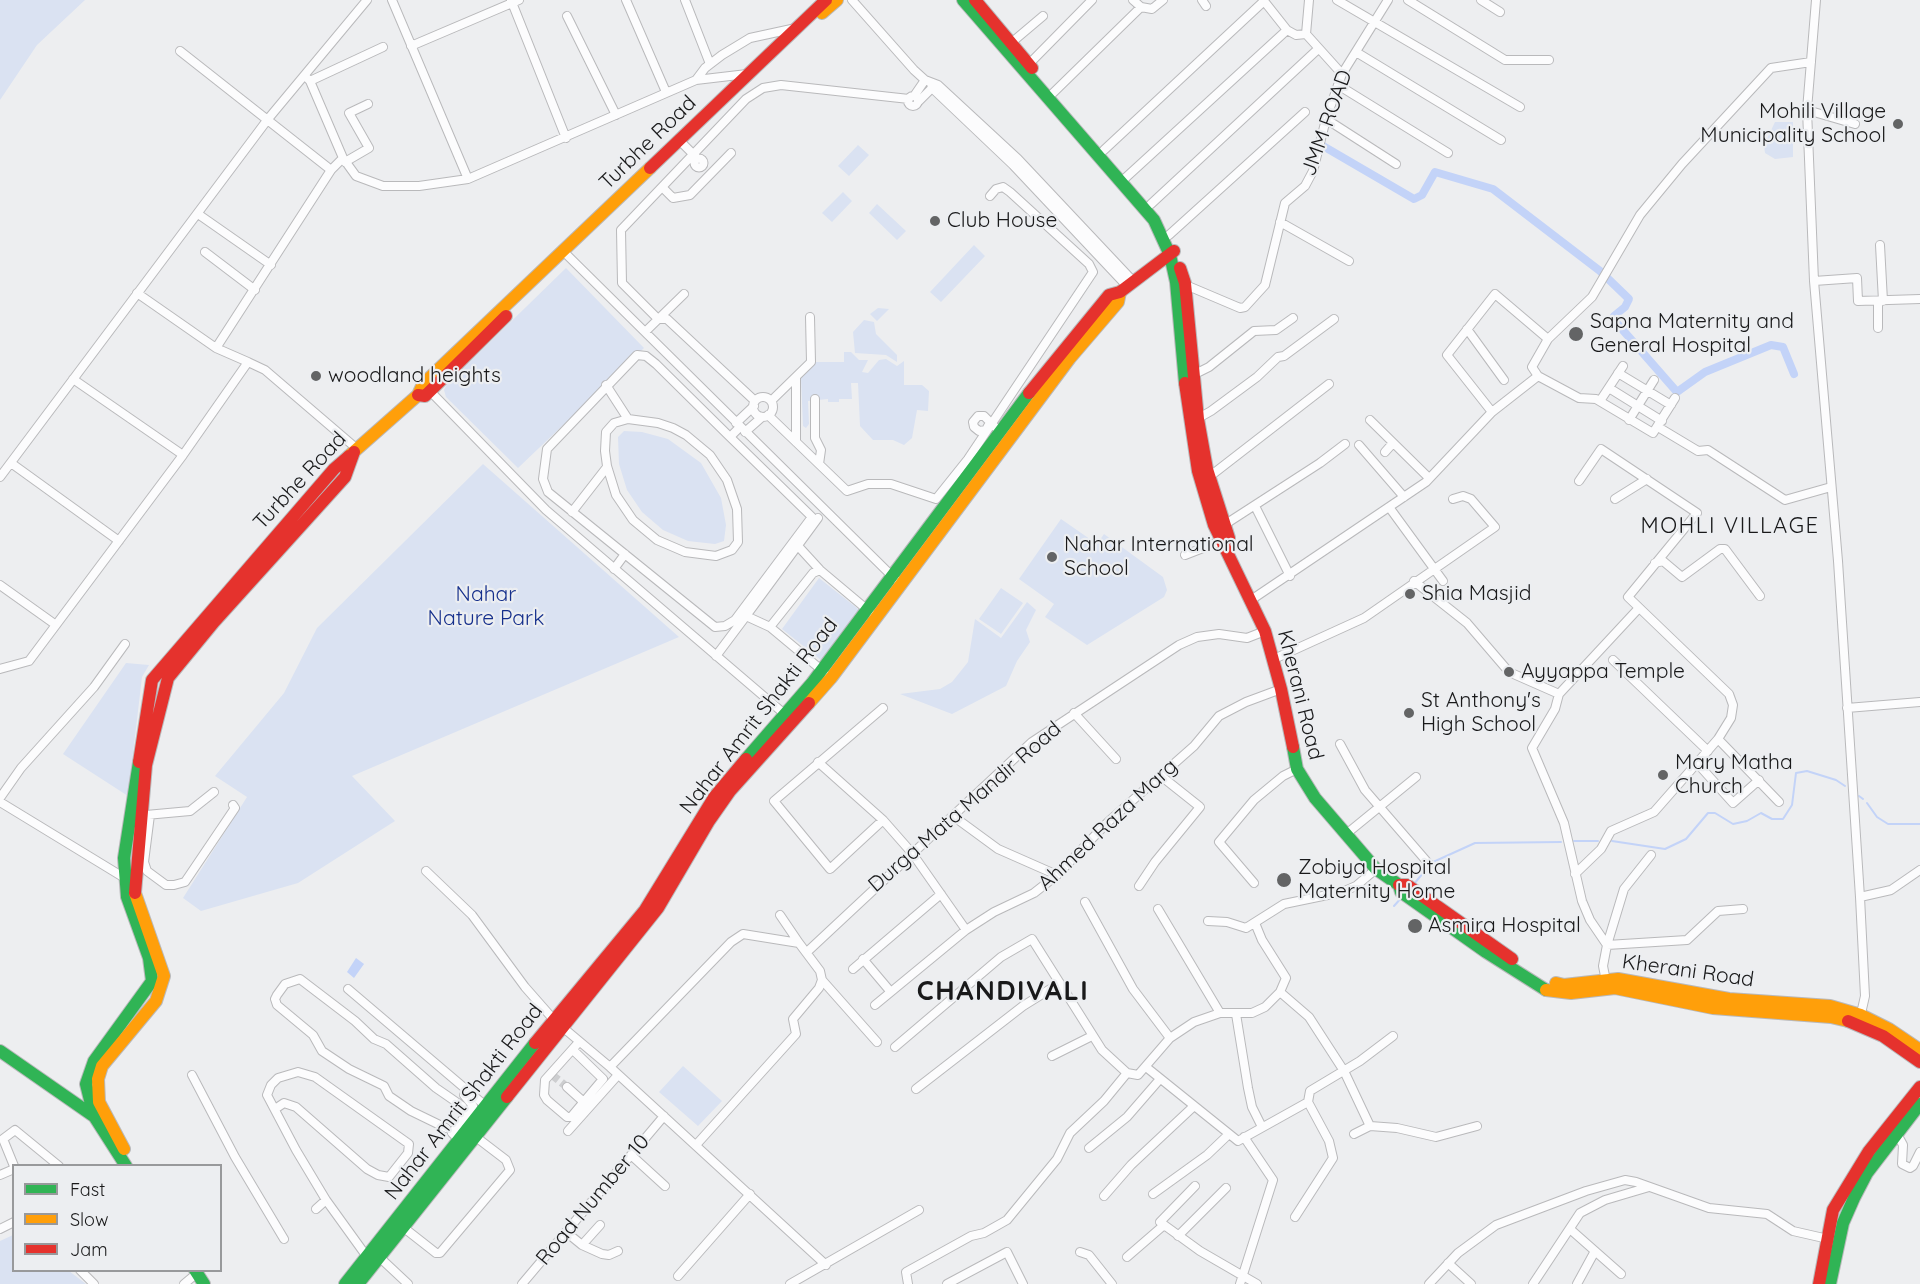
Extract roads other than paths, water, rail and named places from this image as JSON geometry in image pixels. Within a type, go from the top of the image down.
[{"type":"street","points":[[0,477],[268,119],[308,78],[367,0]]},
{"type":"street","points":[[392,0],[468,179]]},
{"type":"street","points":[[626,0],[666,92]]},
{"type":"street","points":[[685,0],[710,64]]},
{"type":"street","points":[[693,158],[679,144],[828,0]]},
{"type":"street","name":"Turbhe Road","points":[[152,680],[318,487],[356,448],[424,390],[679,144],[747,74],[828,0]]},
{"type":"street","points":[[852,0],[929,84],[948,99],[1060,209],[1126,285]]},
{"type":"street","points":[[963,0],[1125,179],[1151,204],[1169,235],[1173,253]]},
{"type":"street","points":[[975,0],[1104,150],[1154,220],[1173,253]]},
{"type":"street","points":[[1029,64],[1092,0]]},
{"type":"street","points":[[1133,0],[1141,7],[1152,9],[1163,0]]},
{"type":"street","points":[[1309,0],[1306,34],[1317,50],[1342,74]]},
{"type":"street","points":[[1337,0],[1520,107]]},
{"type":"street","name":"JMM ROAD","points":[[1181,283],[1230,305],[1245,307],[1265,285],[1285,203],[1305,186],[1313,171],[1326,119],[1342,74],[1388,0]]},
{"type":"street","points":[[1408,0],[1505,60],[1549,60]]},
{"type":"street","points":[[1481,0],[1500,12]]},
{"type":"street","points":[[1816,0],[1807,110],[1814,281],[1860,897],[1864,996],[1860,1019]]},
{"type":"street","points":[[411,46],[514,1],[566,138]]},
{"type":"street","points":[[1104,150],[1264,1],[1287,30],[1296,35],[1306,34]]},
{"type":"street","points":[[1053,93],[1141,7]]},
{"type":"street","points":[[567,16],[616,115]]},
{"type":"street","points":[[1011,43],[1043,16]]},
{"type":"street","points":[[696,80],[710,64],[750,38],[796,28]]},
{"type":"street","points":[[1125,179],[1287,30]]},
{"type":"street","points":[[308,78],[383,47]]},
{"type":"street","points":[[1151,204],[1317,50]]},
{"type":"street","points":[[180,51],[331,170]]},
{"type":"street","points":[[1356,52],[1501,140]]},
{"type":"street","points":[[1600,402],[1621,369],[1647,391],[1673,401],[1653,433],[1600,402],[1579,398],[1538,376],[1532,367],[1548,339],[1593,297],[1640,215],[1683,164],[1771,68],[1810,62]]},
{"type":"street","points":[[308,78],[344,160],[356,176],[383,186],[418,186],[468,179],[696,80],[747,74]]},
{"type":"street","points":[[929,84],[914,99],[781,86],[763,88],[746,99],[693,158],[621,230],[622,283],[658,319],[667,319],[754,404],[757,414],[765,416],[796,442],[847,491],[868,484],[891,484],[936,499],[995,430],[1093,272],[1089,264],[1003,187],[996,189],[990,196]]},
{"type":"street","points":[[1338,85],[1448,153]]},
{"type":"street","points":[[216,348],[331,170],[344,160],[369,148],[349,113],[368,104]]},
{"type":"street","points":[[1807,110],[1855,124]]},
{"type":"street","points":[[1169,235],[1305,112]]},
{"type":"street","points":[[1326,119],[1396,164]]},
{"type":"street","points":[[662,187],[673,198],[690,195],[731,153]]},
{"type":"street","points":[[1046,225],[1060,209]]},
{"type":"street","points":[[198,214],[271,265]]},
{"type":"street","points":[[1280,222],[1349,261]]},
{"type":"street","points":[[1878,328],[1880,244]]},
{"type":"street","points":[[204,252],[255,290]]},
{"type":"street","points":[[566,253],[895,580]]},
{"type":"street","name":"Kherani Road","points":[[1173,253],[1181,283],[1198,471],[1223,533],[1248,579],[1246,586],[1274,659],[1296,770],[1345,835],[1376,868],[1539,986],[1570,993],[1606,984],[1618,978],[1704,1000],[1830,1006],[1889,1029],[1920,1050]]},
{"type":"street","name":"Nahar Amrit Shakti Road","points":[[895,580],[941,505],[995,430],[1070,358],[1118,302],[1126,285],[1173,253]]},
{"type":"street","points":[[1814,281],[1857,278],[1858,302],[1920,299]]},
{"type":"street","points":[[137,293],[216,348],[265,370],[356,448],[345,477],[214,622],[168,678],[142,766]]},
{"type":"street","points":[[645,332],[684,294]]},
{"type":"street","points":[[1492,412],[1447,355],[1495,294],[1548,339]]},
{"type":"street","points":[[771,401],[811,362],[810,317]]},
{"type":"street","points":[[1189,378],[1209,367],[1254,331],[1260,329],[1270,332],[1293,318]]},
{"type":"street","points":[[1193,420],[1257,377],[1278,357],[1284,356],[1334,319]]},
{"type":"street","points":[[1467,329],[1504,380]]},
{"type":"street","points":[[637,356],[646,356],[730,437],[812,517],[735,620],[725,626],[715,627],[572,512],[548,492],[543,479],[547,449],[606,385],[637,356]]},
{"type":"street","points":[[0,669],[29,661],[183,455],[248,362]]},
{"type":"street","points":[[1251,600],[1290,576],[1404,497],[1492,412],[1538,376]]},
{"type":"street","points":[[796,378],[796,442]]},
{"type":"street","points":[[73,379],[183,455]]},
{"type":"street","points":[[1629,420],[1654,380]]},
{"type":"street","points":[[1209,477],[1329,384]]},
{"type":"street","points":[[606,385],[628,419]]},
{"type":"street","points":[[1609,388],[1638,405],[1698,451],[1705,449],[1718,455],[1785,500],[1831,487]]},
{"type":"street","points":[[424,390],[546,510],[789,718]]},
{"type":"street","points":[[730,437],[740,427],[754,404],[763,397],[771,401]]},
{"type":"street","points":[[815,399],[815,438],[821,450],[819,464]]},
{"type":"street","points":[[740,427],[765,416],[772,410],[771,401]]},
{"type":"street","points":[[628,419],[651,421],[673,428],[686,435],[710,455],[720,467],[733,494],[738,524],[738,542],[726,554],[716,556],[685,552],[657,540],[639,526],[624,508],[616,495],[607,467],[606,432],[614,423],[628,419]]},
{"type":"street","name":"Kherani Road","points":[[1193,420],[1223,533]]},
{"type":"street","points":[[1370,420],[1427,476]]},
{"type":"street","name":"Nahar Amrit Shakti Road","points":[[345,1284],[372,1257],[399,1224],[467,1135],[663,892],[716,796],[827,674],[895,580],[995,430]]},
{"type":"street","points":[[1385,452],[1393,443]]},
{"type":"street","points":[[1185,555],[1223,533],[1255,506],[1345,444]]},
{"type":"street","points":[[1359,445],[1404,497]]},
{"type":"street","points":[[1575,874],[1601,849],[1611,831],[1654,812],[1718,739],[1731,718],[1733,705],[1729,694],[1628,597],[1697,513],[1601,449],[1578,481]]},
{"type":"street","points":[[11,463],[118,541]]},
{"type":"street","points":[[572,512],[607,467]]},
{"type":"street","points":[[1413,486],[1427,476],[1432,467]]},
{"type":"street","points":[[1615,499],[1647,479]]},
{"type":"street","points":[[1274,659],[1364,618],[1414,581],[1496,527],[1471,499],[1463,496],[1453,499]]},
{"type":"street","points":[[1255,506],[1290,576]]},
{"type":"street","points":[[1389,507],[1443,581]]},
{"type":"street","points":[[716,656],[818,518]]},
{"type":"street","points":[[798,546],[820,570],[871,613]]},
{"type":"street","points":[[1654,564],[1663,561],[1682,577],[1720,549],[1725,549],[1760,596]]},
{"type":"street","points":[[614,569],[625,554]]},
{"type":"street","points":[[770,627],[813,573],[820,570]]},
{"type":"street","points":[[1414,581],[1467,623],[1509,672],[1559,694]]},
{"type":"street","points":[[0,585],[56,625]]},
{"type":"street","points":[[1607,945],[1590,920],[1575,874],[1564,823],[1532,748],[1555,709],[1559,694],[1638,609]]},
{"type":"street","points":[[746,616],[770,627],[827,674]]},
{"type":"street","name":"Durga Mata Mandir Road","points":[[807,952],[875,886],[1032,742],[1179,645],[1197,637],[1219,634],[1247,638],[1265,631]]},
{"type":"street","points":[[125,644],[94,687],[31,757],[0,800],[130,881]]},
{"type":"street","points":[[1613,660],[1708,751]]},
{"type":"street","points":[[166,684],[152,680],[142,766],[140,814],[144,862],[147,871],[165,885],[184,882],[235,808],[233,805]]},
{"type":"street","name":"Ahmed Raza Marg","points":[[875,1005],[966,930],[994,912],[1037,891],[1057,875],[1108,822],[1194,746],[1219,716],[1237,706],[1281,689]]},
{"type":"street","points":[[1847,708],[1920,702]]},
{"type":"street","points":[[883,708],[774,801],[830,869],[883,820]]},
{"type":"street","points":[[1074,713],[1116,759]]},
{"type":"street","points":[[1718,739],[1779,802]]},
{"type":"street","points":[[1340,744],[1365,790],[1428,864]]},
{"type":"street","points":[[818,762],[883,820],[912,853],[966,930]]},
{"type":"street","points":[[1697,763],[1733,802],[1759,780]]},
{"type":"street","points":[[1254,883],[1219,842],[1254,800],[1283,776],[1296,770]]},
{"type":"street","points":[[1139,886],[1155,862],[1200,807],[1161,776]]},
{"type":"street","points":[[1345,835],[1416,777]]},
{"type":"street","points":[[140,814],[190,811],[214,792]]},
{"type":"street","points":[[127,1164],[99,1102],[98,1079],[102,1066],[152,993],[149,958],[127,897],[130,881],[124,858],[140,814]]},
{"type":"street","points":[[953,816],[998,849],[1057,875]]},
{"type":"street","points":[[1606,984],[1603,966],[1624,889],[1651,855]]},
{"type":"street","points":[[1208,921],[1227,922],[1240,928],[1246,928],[1284,904],[1349,889],[1376,868]]},
{"type":"street","points":[[1860,897],[1892,890],[1920,870]]},
{"type":"street","points":[[426,871],[472,915],[525,987],[557,1023],[610,1067],[826,1265]]},
{"type":"street","points":[[853,969],[941,894]]},
{"type":"street","points":[[1086,902],[1133,989],[1170,1038]]},
{"type":"street","points":[[1158,909],[1220,1013]]},
{"type":"street","points":[[1607,945],[1687,940],[1718,911],[1743,909]]},
{"type":"street","points":[[780,915],[820,971],[822,980],[878,1042]]},
{"type":"street","points":[[895,1047],[1001,957],[1032,939],[1092,1036],[1127,1073],[1138,1075],[1170,1038],[1194,1022],[1220,1013],[1252,1013],[1265,1007],[1280,992],[1286,978],[1262,940],[1255,923]]},
{"type":"street","points":[[610,1067],[731,942],[743,934],[799,943]]},
{"type":"street","points":[[863,959],[890,991]]},
{"type":"street","points":[[446,1128],[416,1114],[390,1096],[384,1086],[349,1069],[322,1051],[313,1035],[292,1015],[285,1013],[275,999],[285,984],[300,979],[355,1021],[374,1039],[386,1044],[436,1088],[462,1106]]},
{"type":"street","points":[[696,1145],[796,1034],[793,1019],[819,988],[822,980]]},
{"type":"street","points":[[916,1089],[1023,1006],[1059,983]]},
{"type":"street","points":[[348,989],[490,1109]]},
{"type":"street","points":[[1280,992],[1309,1017],[1344,1071],[1370,1126]]},
{"type":"street","points":[[126,1164],[94,1116],[86,1092],[89,1071],[152,993]]},
{"type":"street","points":[[1236,1014],[1252,1107],[1262,1127]]},
{"type":"street","name":"Kherani Road","points":[[1860,1019],[1920,1062]]},
{"type":"street","points":[[386,1044],[396,1031]]},
{"type":"street","points":[[1052,1056],[1092,1036]]},
{"type":"street","points":[[1295,1218],[1333,1158],[1329,1142],[1308,1102],[1310,1091],[1344,1071],[1393,1036]]},
{"type":"street","points":[[394,1051],[405,1038]]},
{"type":"street","points":[[579,1042],[545,1080],[544,1095],[567,1117],[571,1117],[586,1105],[618,1075]]},
{"type":"street","points":[[568,1131],[603,1077],[573,1050]]},
{"type":"street","points":[[0,1051],[94,1116],[108,1119]]},
{"type":"street","points":[[1146,1067],[1238,1141],[1308,1102]]},
{"type":"street","points":[[275,1109],[284,1103],[296,1107],[367,1169],[378,1175],[389,1177],[408,1153],[408,1143],[315,1077],[298,1072],[278,1078],[271,1085],[267,1095],[326,1200],[372,1257],[408,1284]]},
{"type":"street","points":[[908,1284],[906,1272],[971,1236],[984,1233],[1007,1220],[1057,1159],[1070,1133],[1104,1101],[1127,1073]]},
{"type":"street","points":[[192,1075],[235,1157],[284,1239]]},
{"type":"street","points":[[1089,1148],[1127,1117],[1160,1079]]},
{"type":"street","points":[[399,1224],[436,1253],[440,1252],[510,1170],[506,1160],[467,1135],[452,1133],[473,1106],[459,1090],[461,1085]]},
{"type":"street","points":[[567,1088],[586,1105]]},
{"type":"street","points":[[1819,1284],[1833,1210],[1847,1183],[1886,1127],[1920,1088]]},
{"type":"street","points":[[1830,1284],[1843,1223],[1854,1198],[1867,1173],[1920,1104]]},
{"type":"street","points":[[1104,1196],[1131,1165],[1194,1106]]},
{"type":"street","name":"Road Number 10","points":[[522,1284],[664,1116]]},
{"type":"street","points":[[1354,1134],[1370,1126],[1397,1128],[1436,1137],[1477,1126]]},
{"type":"street","points":[[13,1164],[3,1139],[15,1130],[57,1164]]},
{"type":"street","points":[[1153,1194],[1187,1171],[1229,1134]]},
{"type":"street","points":[[1897,1134],[1903,1145],[1902,1164],[1910,1168],[1920,1152]]},
{"type":"street","points":[[1242,1281],[1273,1180],[1244,1137]]},
{"type":"street","points":[[631,1155],[665,1186]]},
{"type":"street","points":[[1429,1284],[1475,1238],[1511,1219],[1625,1180],[1649,1186],[1709,1208],[1767,1214],[1793,1231],[1828,1239]]},
{"type":"street","points":[[1195,1186],[1160,1222],[1242,1281],[1257,1284]]},
{"type":"street","points":[[1533,1284],[1580,1214],[1597,1204],[1649,1186]]},
{"type":"street","points":[[1178,1236],[1227,1188]]},
{"type":"street","points":[[678,1276],[750,1194]]},
{"type":"street","points":[[316,1209],[326,1200]]},
{"type":"street","points":[[790,1284],[919,1210]]},
{"type":"street","points":[[582,1245],[600,1225]]},
{"type":"street","points":[[1128,1257],[1164,1225]]},
{"type":"street","points":[[1570,1229],[1621,1274]]},
{"type":"street","points":[[566,1232],[582,1245],[602,1254],[614,1254],[618,1251]]},
{"type":"street","points":[[1577,1284],[1595,1251]]},
{"type":"street","points":[[947,1284],[1007,1252],[1023,1284]]},
{"type":"street","points":[[1080,1252],[1089,1255],[1112,1284]]},
{"type":"street","name":"Nahar Amrit Shakti Road","points":[[358,1284],[372,1257]]},
{"type":"street","points":[[1448,1263],[1471,1284]]},
{"type":"street","points":[[82,1272],[94,1284]]},
{"type":"street","points":[[191,1277],[204,1284]]},
{"type":"water","points":[[356,958],[364,964],[354,978],[347,972]]},
{"type":"waterway","points":[[1323,146],[1414,199],[1422,195],[1435,172],[1493,189],[1600,271],[1629,299],[1625,307],[1614,316],[1614,320],[1677,392],[1705,372],[1771,345],[1783,347],[1794,374]]},
{"type":"waterway","points":[[1612,841],[1665,849],[1686,839],[1708,813],[1715,813],[1733,824],[1747,821],[1761,813],[1772,819],[1783,819],[1792,805],[1796,773],[1807,771],[1836,780],[1845,786]]},
{"type":"waterway","points":[[1859,796],[1863,799]]},
{"type":"waterway","points":[[1867,803],[1877,817],[1888,824],[1920,824]]},
{"type":"waterway","points":[[1574,841],[1598,841]]},
{"type":"waterway","points":[[1431,863],[1475,843],[1561,842]]},
{"type":"waterway","points":[[1414,884],[1428,867]]},
{"type":"waterway","points":[[1394,906],[1402,897]]},
{"type":"tunnel","points":[[552,1075],[567,1087]]},
{"type":"place","name":"Mohili Village Municipality School","points":[[1898,124]]},
{"type":"place","name":"Club House","points":[[935,221]]},
{"type":"place","name":"Sapna Maternity and General Hospital","points":[[1576,334]]},
{"type":"place","name":"woodland heights","points":[[316,376]]},
{"type":"place","name":"Nahar International School","points":[[1052,557]]},
{"type":"place","name":"Shia Masjid","points":[[1410,594]]},
{"type":"place","name":"Ayyappa Temple","points":[[1509,672]]},
{"type":"place","name":"St Anthony's High School","points":[[1409,713]]},
{"type":"place","name":"Mary Matha Church","points":[[1663,775]]},
{"type":"place","name":"Zobiya Hospital Maternity Home","points":[[1284,880]]},
{"type":"place","name":"Asmira Hospital","points":[[1415,926]]},
{"type":"district","name":"MOHLI VILLAGE","points":[[1730,526]]},
{"type":"district","name":"CHANDIVALI","points":[[1003,992]]},
{"type":"park label","name":"Nahar Nature Park","points":[[486,607]]}]
